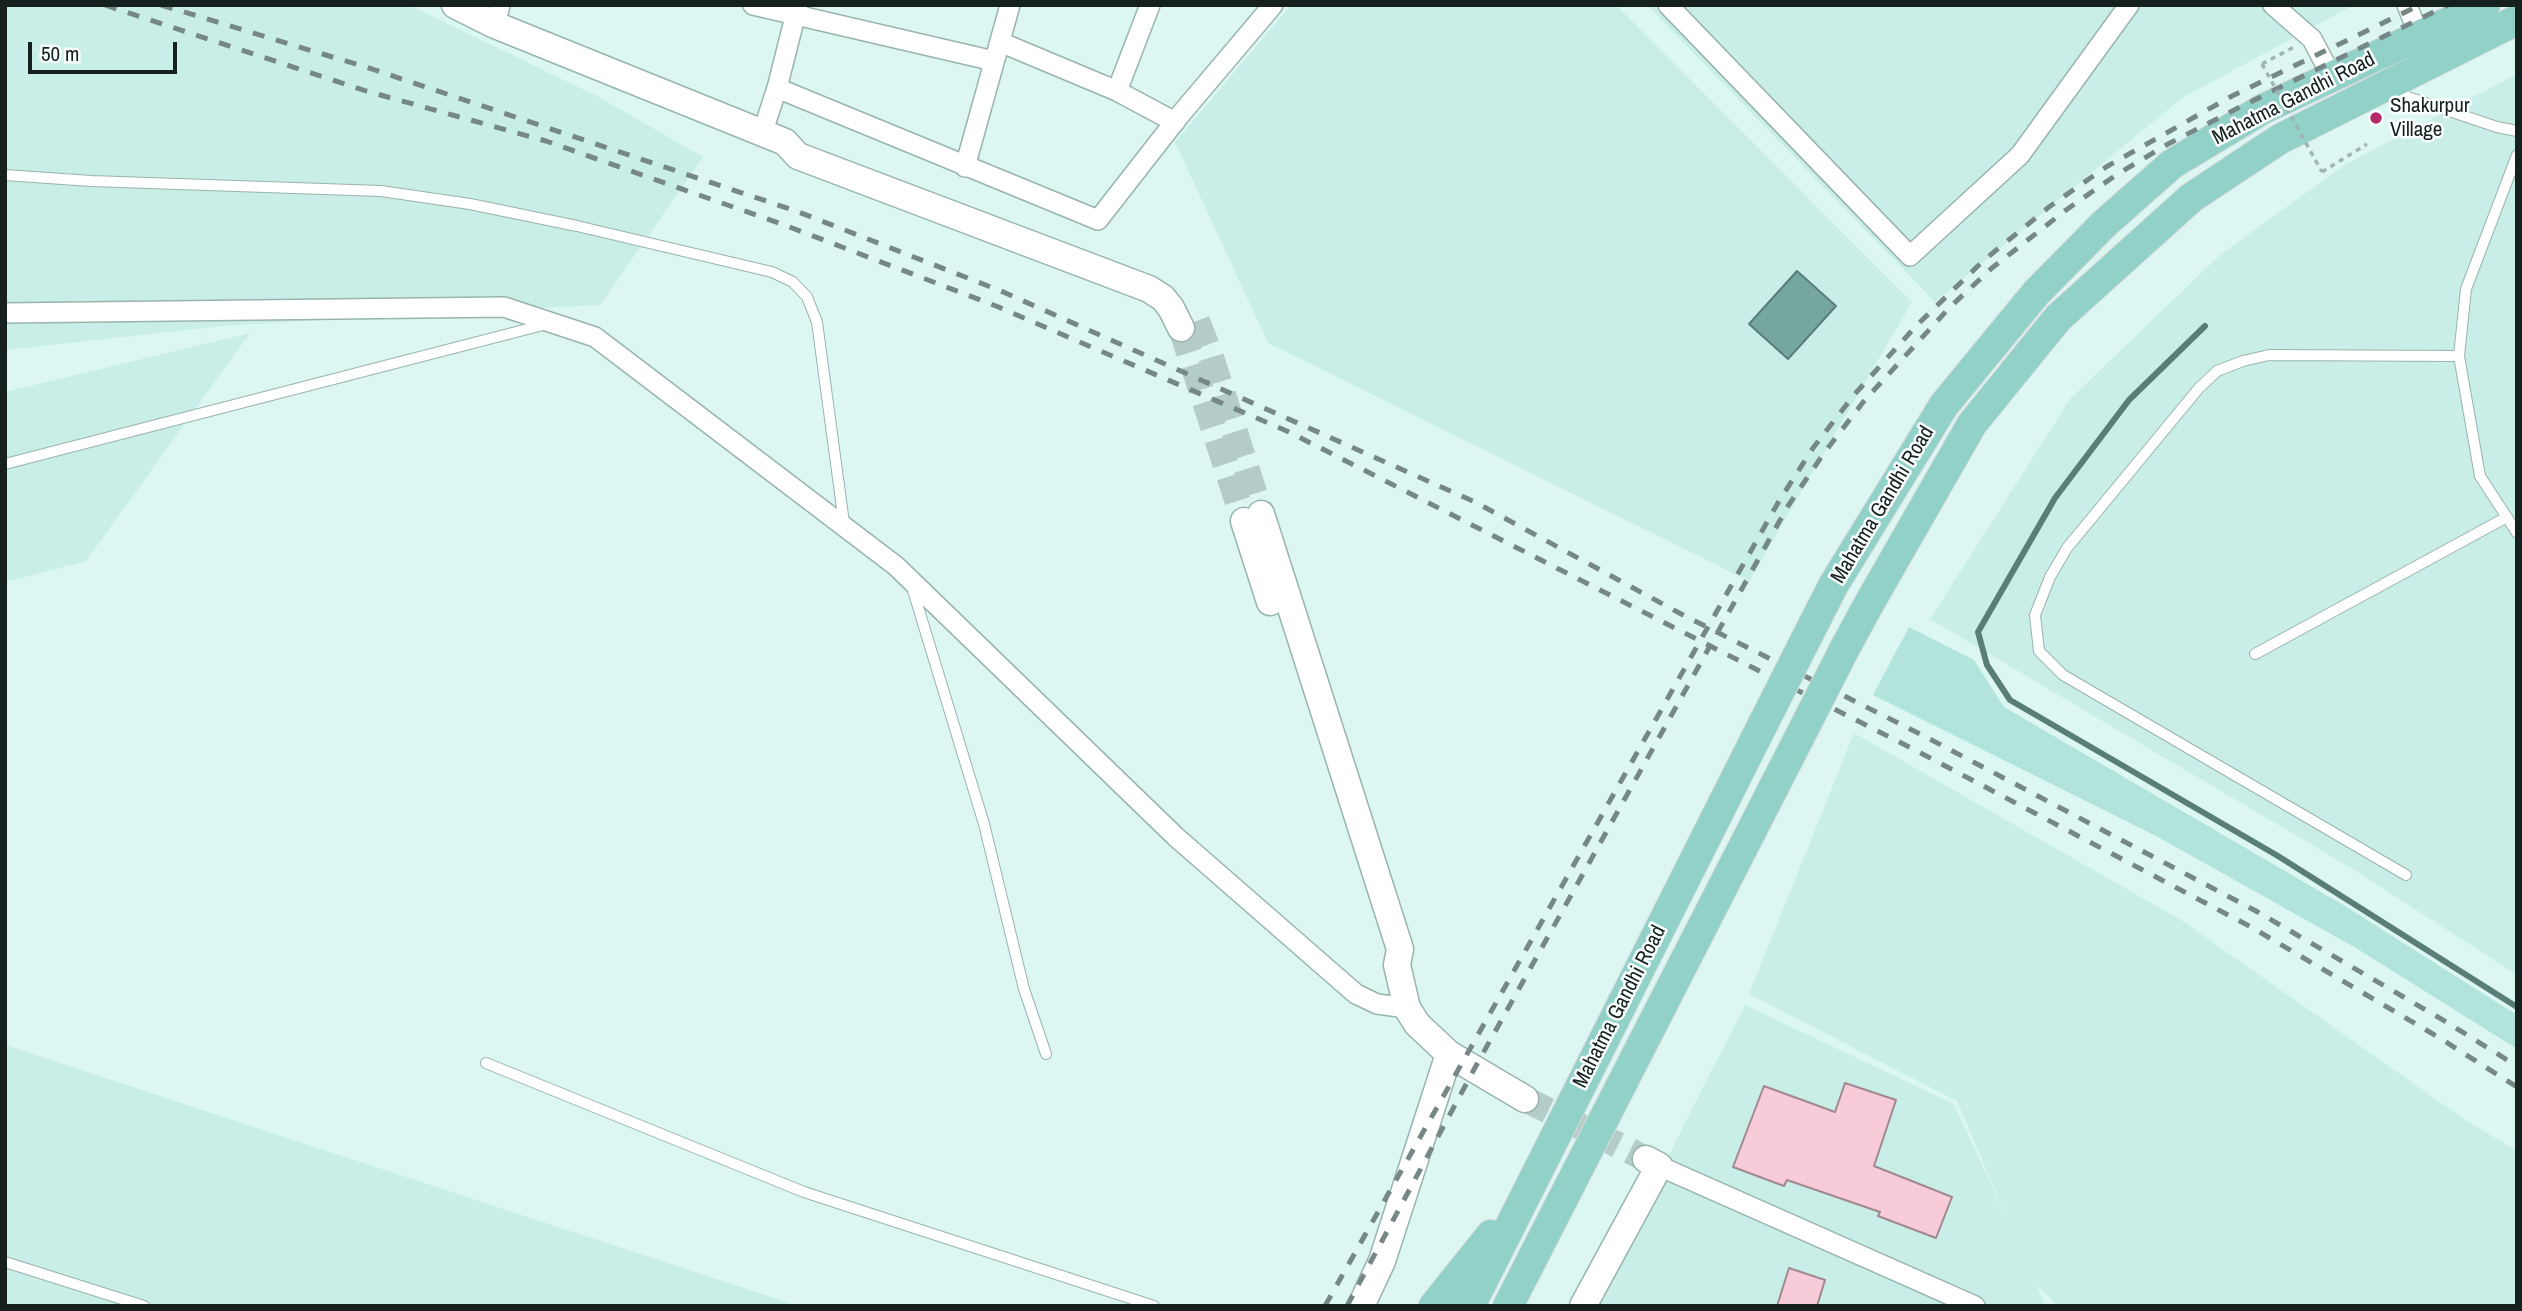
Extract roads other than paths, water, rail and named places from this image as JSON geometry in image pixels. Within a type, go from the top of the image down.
[{"type":"main road","points":[[2465,23],[2485,5]]},
{"type":"main road","points":[[2465,23],[2517,20]]},
{"type":"main road","name":"Mahatma Gandhi Road","points":[[1529,1187],[1834,584],[1944,405],[2036,293],[2104,224],[2172,164],[2263,109],[2419,36],[2465,23]]},
{"type":"main road","name":"Mahatma Gandhi Road","points":[[1562,1200],[1846,646],[1972,424],[2058,318],[2191,198],[2280,139],[2381,88],[2465,23]]},
{"type":"main road","points":[[1434,1306],[1529,1187]]},
{"type":"main road","points":[[1469,1306],[1529,1187]]},
{"type":"main road","points":[[1508,1306],[1562,1200]]},
{"type":"main road","points":[[1530,1306],[1562,1200]]},
{"type":"street","points":[[456,5],[497,15],[774,138],[798,156],[1149,289],[1163,298],[1189,324]]},
{"type":"street","points":[[753,5],[797,9],[997,51],[1117,91],[1175,122]]},
{"type":"street","points":[[965,167],[1010,5]]},
{"type":"street","points":[[1117,91],[1150,5]]},
{"type":"street","points":[[777,88],[1098,220],[1175,122],[1273,5]]},
{"type":"street","points":[[1668,5],[1910,256],[2020,155],[2129,5]]},
{"type":"street","points":[[2273,5],[2312,39],[2332,77]]},
{"type":"street","points":[[2407,5],[2419,36]]},
{"type":"street","points":[[774,138],[777,88],[797,9]]},
{"type":"street","points":[[2465,23],[2517,32]]},
{"type":"street","points":[[5,313],[504,307],[595,337],[896,566],[1176,836],[1356,994],[1377,1004],[1407,1008]]},
{"type":"street","points":[[1252,518],[1383,955],[1397,965],[1407,1008],[1417,1024],[1449,1054],[1525,1099]]},
{"type":"street","points":[[1361,1306],[1382,1261],[1449,1054]]},
{"type":"street","points":[[1583,1306],[1652,1162],[1975,1306]]},
{"type":"lane","points":[[2381,88],[2497,127],[2517,131]]},
{"type":"lane","points":[[2517,155],[2466,289],[2459,356],[2480,476],[2517,533]]},
{"type":"lane","points":[[5,175],[119,183],[381,191],[470,204],[772,272],[793,282],[807,297],[817,321],[844,527]]},
{"type":"lane","points":[[5,464],[551,323]]},
{"type":"lane","points":[[2406,875],[2063,675],[2039,651],[2035,615],[2050,577],[2067,548],[2199,388],[2217,371],[2243,360],[2269,355],[2459,356]]},
{"type":"lane","points":[[2255,654],[2507,517]]},
{"type":"lane","points":[[910,580],[984,824],[1024,989],[1046,1054]]},
{"type":"lane","points":[[486,1063],[804,1192],[1154,1306]]},
{"type":"lane","points":[[5,1262],[144,1306]]},
{"type":"waterway","points":[[2205,326],[2129,400],[2055,498],[1978,632],[1987,665],[2010,700],[2278,856],[2517,1007]]},
{"type":"tunnel","points":[[1197,321],[1261,514]]},
{"type":"tunnel","points":[[1181,328],[1244,521]]},
{"type":"tunnel","points":[[1525,1099],[1646,1159]]},
{"type":"railway","points":[[105,5],[366,91],[546,141],[787,226],[996,306],[1289,432],[1915,750],[2251,927],[2438,1037],[2517,1087]]},
{"type":"railway","points":[[161,5],[372,69],[796,211],[1001,291],[1475,502],[1683,615],[1924,736],[2256,911],[2517,1066]]},
{"type":"railway","points":[[1325,1306],[1779,501],[1813,448],[1854,395],[1916,326],[1983,261],[2049,207],[2106,167],[2232,96],[2420,5]]},
{"type":"railway","points":[[1347,1306],[1477,1064],[1788,506],[1864,401],[1950,307],[1992,268],[2116,175],[2168,144],[2238,108],[2448,5]]},
{"type":"place","name":"Shakurpur Village","points":[[2376,118]]}]
